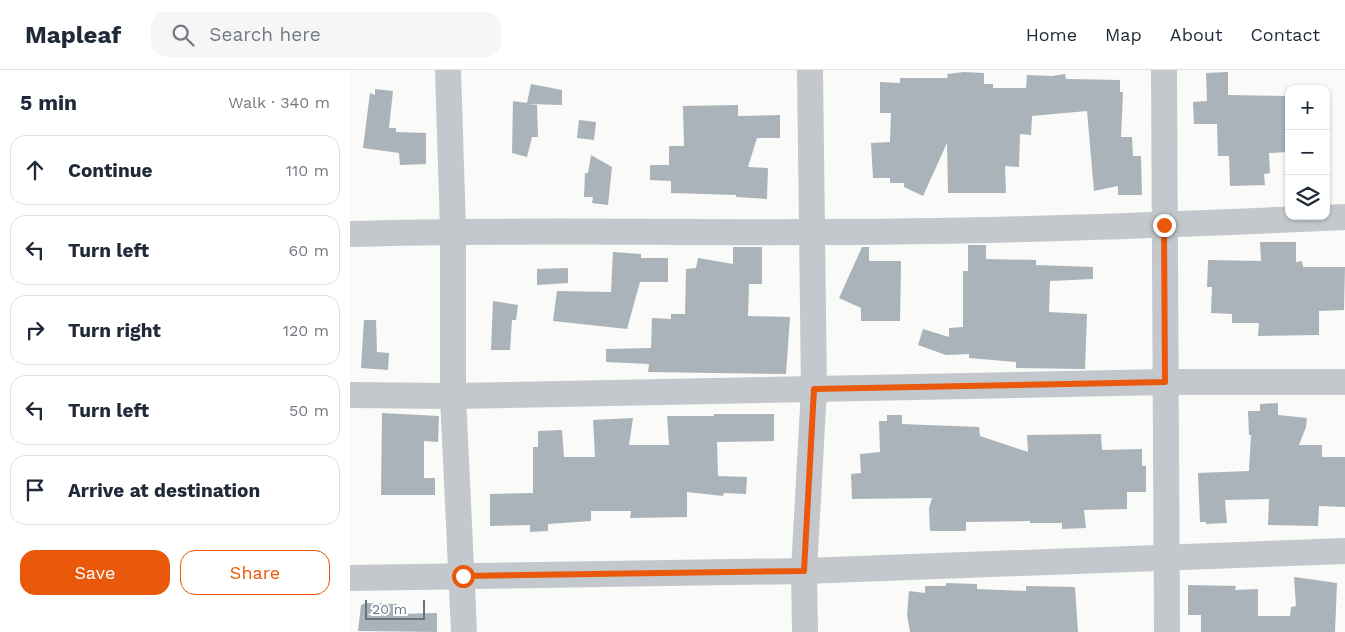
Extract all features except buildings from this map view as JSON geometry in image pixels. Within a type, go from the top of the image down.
[{"type":"street","points":[[448,70],[453,230],[453,396],[463,576],[464,632]]},
{"type":"street","points":[[805,632],[804,571],[814,389],[810,70]]},
{"type":"street","points":[[1164,70],[1167,632]]},
{"type":"street","points":[[350,234],[453,230],[812,232],[1164,225],[1345,217]]},
{"type":"street","points":[[350,395],[453,396],[1165,382],[1345,382]]},
{"type":"street","points":[[350,578],[804,571],[1345,550]]},
{"type":"route","points":[[463,576],[804,571],[814,389],[1165,382],[1164,225]]}]
